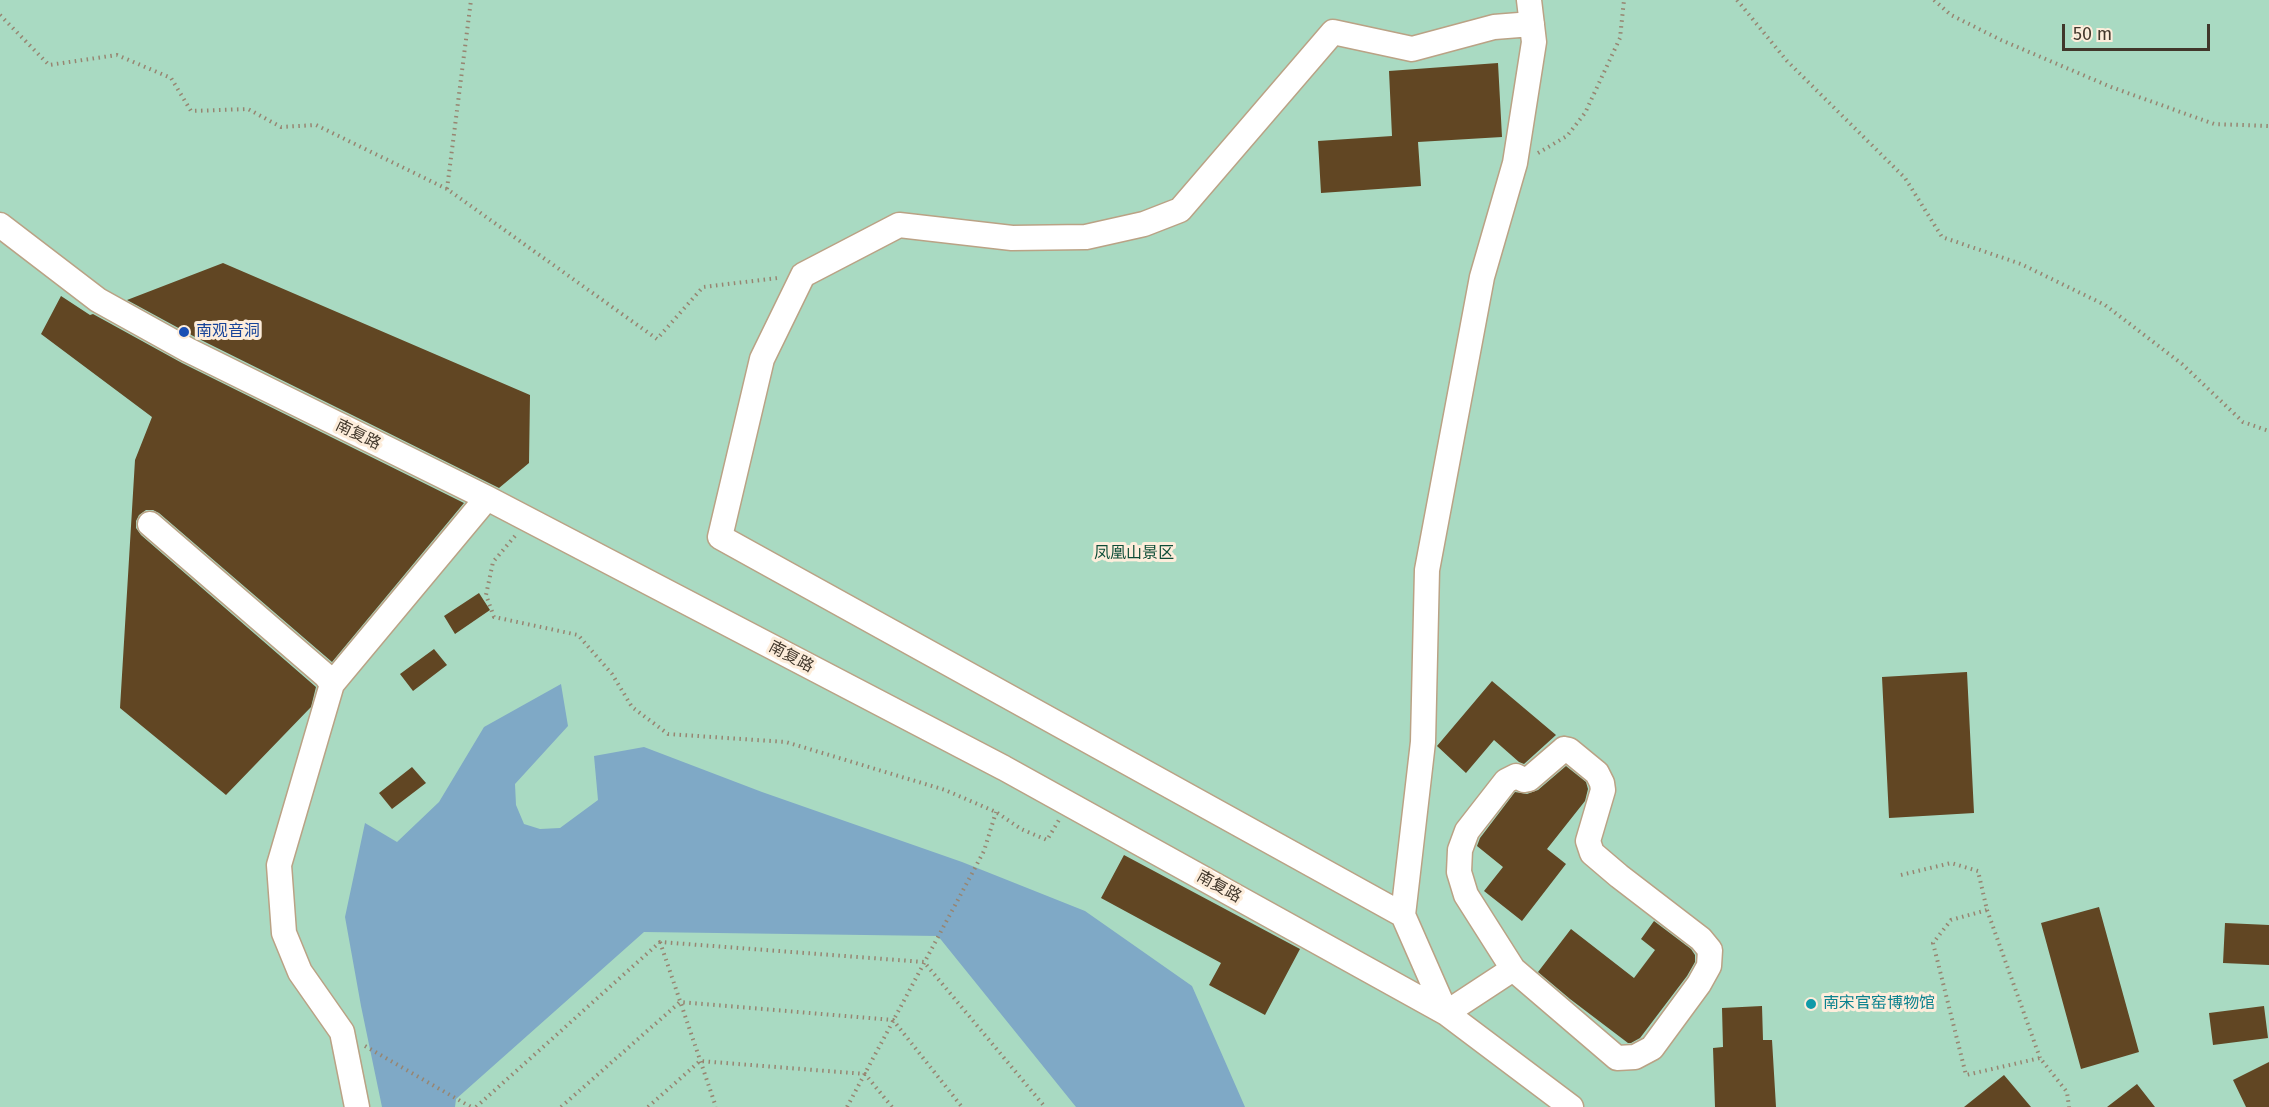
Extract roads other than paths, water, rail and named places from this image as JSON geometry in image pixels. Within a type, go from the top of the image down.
[{"type":"street","points":[[1513,969],[1446,1013],[1403,915],[1423,742],[1427,570],[1482,277],[1515,163],[1534,42],[1529,0]]},
{"type":"street","points":[[1403,915],[720,537],[762,359],[803,275],[899,225],[1012,238],[1086,237],[1144,224],[1180,210],[1333,32],[1412,49],[1494,27],[1532,24]]},
{"type":"street","name":"南复路","points":[[0,225],[98,300],[224,369],[487,498],[994,762],[1446,1013],[1571,1107]]},
{"type":"street","points":[[357,1107],[342,1032],[300,972],[284,933],[279,865],[332,684],[487,498]]},
{"type":"street","points":[[150,524],[326,676],[332,684]]},
{"type":"street","points":[[1569,750],[1597,773],[1602,783],[1603,790],[1588,841],[1592,853],[1701,939],[1710,950],[1709,966],[1699,984],[1652,1048],[1635,1057],[1617,1058],[1513,969],[1466,894],[1459,872],[1460,850],[1467,831],[1506,781],[1516,776],[1524,780],[1529,779],[1560,751],[1569,750]]},
{"type":"water","points":[[561,684],[568,726],[515,784],[516,805],[524,824],[540,829],[560,828],[598,800],[594,756],[644,747],[762,792],[962,862],[1085,911],[1192,986],[1245,1107],[1076,1107],[938,936],[644,932],[456,1099],[455,1107],[382,1107],[345,917],[365,823],[397,842],[439,802],[484,727]]},
{"type":"place","name":"南观音洞","points":[[184,332]]},
{"type":"place","name":"南宋官窑博物馆","points":[[1811,1004]]},
{"type":"park label","name":"凤凰山景区","points":[[1134,554]]}]
